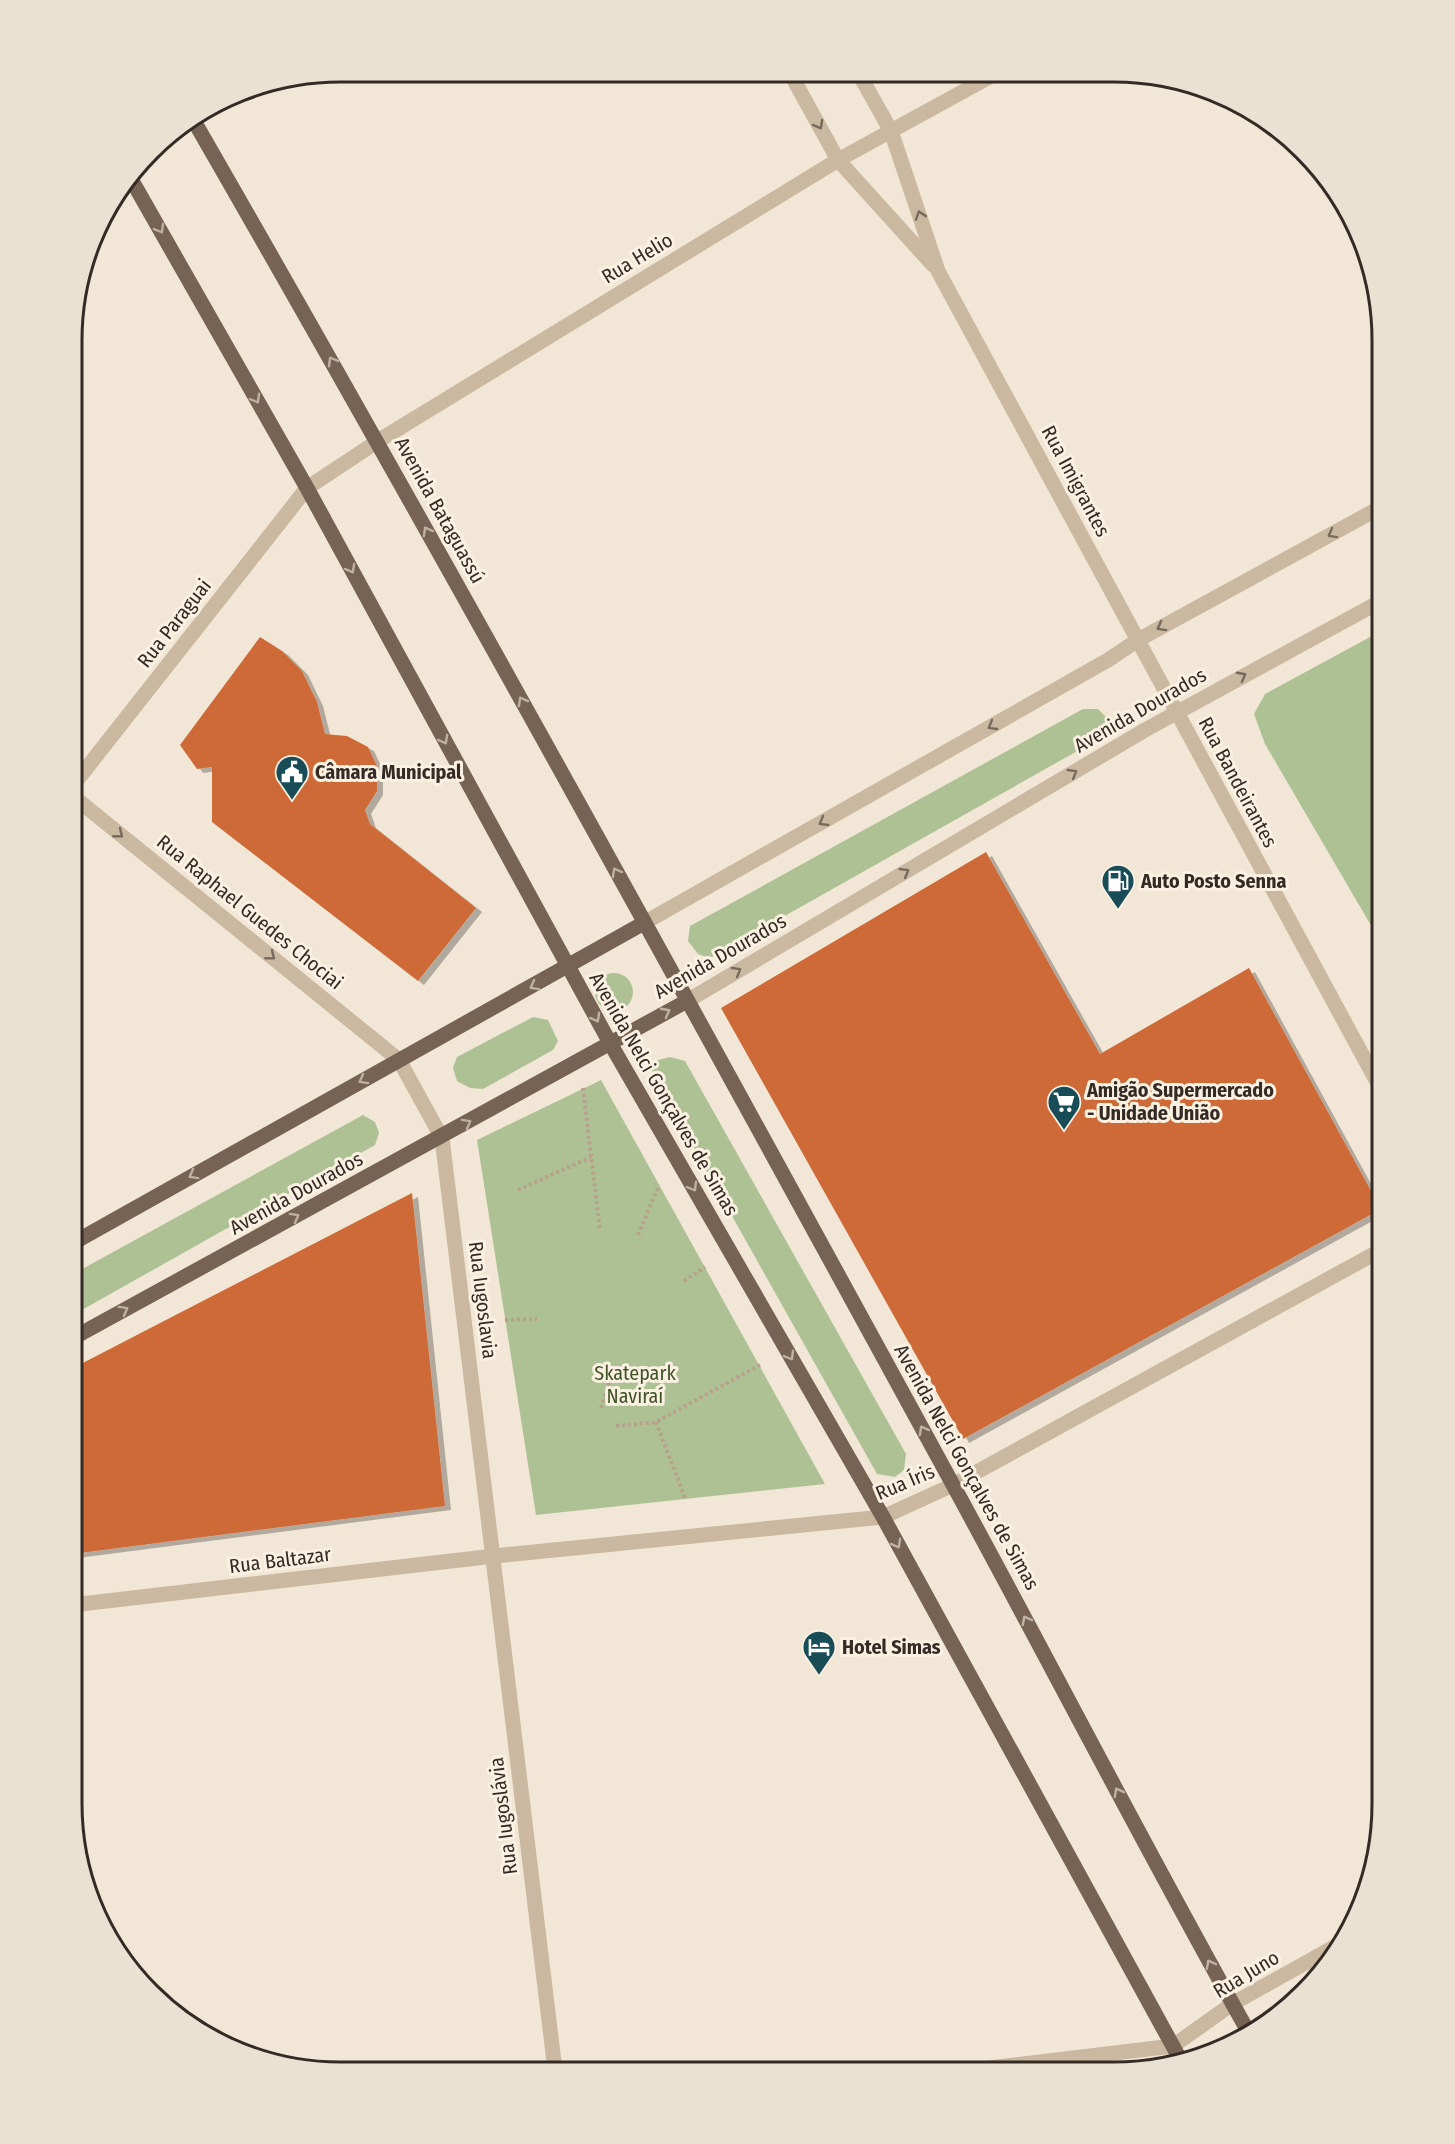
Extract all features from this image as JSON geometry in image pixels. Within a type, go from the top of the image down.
[{"type":"main road","name":"Avenida Bataguassú","points":[[197,126],[378,441],[644,923]]},
{"type":"main road","points":[[135,185],[307,488],[568,967]]},
{"type":"main road","points":[[82,1238],[644,923]]},
{"type":"main road","name":"Avenida Nelci Gonçalves de Simas","points":[[644,923],[953,1485],[1245,2027]]},
{"type":"main road","name":"Avenida Nelci Gonçalves de Simas","points":[[568,967],[883,1517],[1177,2053]]},
{"type":"main road","name":"Avenida Dourados","points":[[82,1333],[687,1001]]},
{"type":"street","name":"Rua Imigrantes","points":[[795,82],[838,160],[938,271]]},
{"type":"street","name":"Rua Imigrantes","points":[[863,82],[891,131],[938,271],[1177,712]]},
{"type":"street","name":"Rua Helio","points":[[307,488],[378,441],[838,160],[980,82]]},
{"type":"street","name":"Rua Paraguai","points":[[82,774],[307,488]]},
{"type":"street","points":[[644,923],[1107,660],[1138,640],[1372,512]]},
{"type":"street","name":"Avenida Dourados","points":[[687,1001],[1177,712],[1372,606]]},
{"type":"street","name":"Rua Bandeirantes","points":[[1177,712],[1372,1073]]},
{"type":"street","name":"Rua Raphael Guedes Chociai","points":[[82,803],[399,1060]]},
{"type":"street","name":"Rua Iugoslavia","points":[[399,1060],[441,1138],[494,1556]]},
{"type":"street","name":"Rua Íris","points":[[494,1556],[883,1517],[953,1485],[1372,1255]]},
{"type":"street","name":"Rua Baltazar","points":[[82,1604],[494,1556]]},
{"type":"street","name":"Rua Iugoslávia","points":[[494,1556],[554,2062]]},
{"type":"street","name":"Rua Juno","points":[[1177,2053],[1232,2004],[1326,1952]]},
{"type":"street","points":[[1072,2062],[1177,2053]]},
{"type":"path","points":[[583,1088],[600,1231]]},
{"type":"path","points":[[518,1190],[591,1157]]},
{"type":"path","points":[[638,1235],[659,1185]]},
{"type":"path","points":[[684,1281],[705,1267]]},
{"type":"path","points":[[506,1320],[537,1319]]},
{"type":"path","points":[[616,1426],[656,1422],[760,1365]]},
{"type":"path","points":[[601,1407],[609,1382]]},
{"type":"path","points":[[656,1422],[685,1498]]},
{"type":"green space","points":[[1372,636],[1372,927],[1265,744],[1254,714],[1265,694]]},
{"type":"green space","points":[[1083,709],[1098,709],[1111,722],[1104,736],[710,958],[698,954],[688,941],[690,926]]},
{"type":"green space","points":[[614,973],[627,979],[633,992],[627,1005],[614,1011],[601,1005],[595,992],[601,979]]},
{"type":"green space","points":[[533,1017],[548,1020],[558,1041],[553,1050],[483,1089],[470,1088],[457,1081],[453,1068],[457,1057]]},
{"type":"green space","points":[[670,1057],[685,1061],[906,1454],[904,1470],[895,1477],[877,1474],[656,1081],[652,1070],[658,1060]]},
{"type":"green space","name":"Skatepark Naviraí","points":[[601,1080],[825,1484],[536,1515],[477,1140]]},
{"type":"green space","points":[[363,1115],[375,1122],[379,1133],[375,1145],[82,1310],[82,1269]]},
{"type":"building","name":"Câmara Municipal","points":[[260,637],[282,651],[302,671],[317,702],[325,734],[347,736],[368,747],[377,766],[377,791],[365,810],[370,824],[476,908],[418,981],[212,822],[212,767],[197,769],[180,745]]},
{"type":"building","name":"Amigão Supermercado - Unidade União","points":[[986,852],[1100,1054],[1249,968],[1372,1193],[1372,1214],[963,1439],[721,1008]]},
{"type":"building","points":[[412,1193],[445,1506],[82,1553],[82,1363]]},
{"type":"place","name":"Câmara Municipal","points":[[292,801]]},
{"type":"place","name":"Auto Posto Senna","points":[[1118,910]]},
{"type":"place","name":"Amigão Supermercado - Unidade União","points":[[1064,1131]]},
{"type":"place","name":"Hotel Simas","points":[[819,1676]]}]
